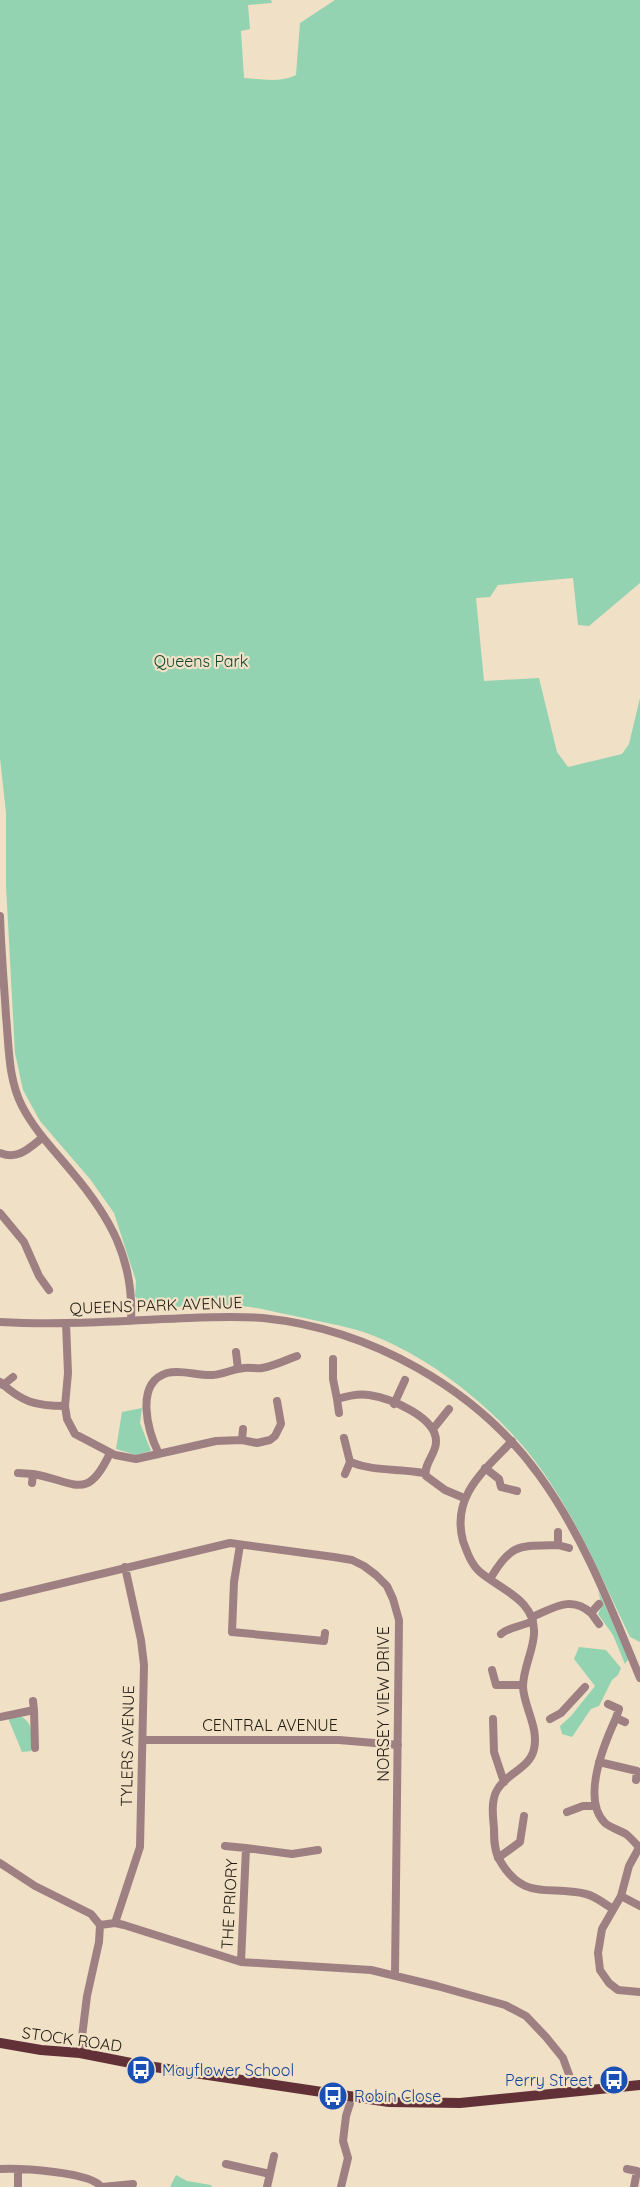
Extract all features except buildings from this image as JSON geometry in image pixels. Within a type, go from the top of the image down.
[{"type":"main road","name":"STOCK ROAD","points":[[0,2043],[41,2050],[80,2053],[352,2097],[422,2104],[460,2103],[640,2085]]},
{"type":"street","points":[[0,916],[1,973],[13,1081],[21,1105],[42,1138],[98,1204],[112,1226],[127,1268],[132,1320]]},
{"type":"street","points":[[0,1153],[7,1156],[21,1155],[42,1138]]},
{"type":"street","points":[[0,1213],[3,1224],[24,1242],[39,1276],[49,1290]]},
{"type":"street","name":"QUEENS PARK AVENUE","points":[[0,1322],[66,1323],[212,1316],[263,1318],[304,1325],[344,1336],[397,1358],[435,1378],[477,1410],[512,1441],[540,1476],[584,1549],[615,1614],[640,1678]]},
{"type":"street","points":[[66,1323],[69,1373],[65,1406],[67,1419],[75,1434],[110,1453],[136,1459],[207,1442],[242,1440],[257,1443],[270,1440],[276,1436],[281,1424],[277,1401]]},
{"type":"street","points":[[236,1352],[238,1369]]},
{"type":"street","points":[[159,1454],[150,1432],[146,1406],[147,1396],[156,1379],[167,1373],[213,1375],[238,1369],[262,1368],[297,1356]]},
{"type":"street","points":[[333,1359],[333,1379],[339,1413]]},
{"type":"street","points":[[13,1377],[2,1383],[13,1394],[38,1405],[65,1406]]},
{"type":"street","points":[[394,1404],[405,1380]]},
{"type":"street","points":[[337,1399],[361,1394],[369,1395],[419,1416],[433,1429],[436,1441],[436,1450],[424,1473]]},
{"type":"street","points":[[433,1429],[449,1409]]},
{"type":"street","points":[[242,1440],[243,1429]]},
{"type":"street","points":[[344,1438],[350,1462],[345,1474]]},
{"type":"street","points":[[512,1441],[485,1468],[464,1498],[460,1523],[467,1554],[479,1572],[519,1599],[532,1619],[534,1633],[523,1685],[534,1734],[534,1750],[523,1766],[497,1789],[494,1801],[494,1843],[498,1858],[514,1878],[527,1888],[589,1894],[613,1909]]},
{"type":"street","points":[[18,1473],[33,1478],[48,1477],[67,1484],[85,1485],[100,1474],[110,1453]]},
{"type":"street","points":[[350,1462],[370,1469],[403,1469],[424,1473],[429,1480],[464,1498]]},
{"type":"street","points":[[485,1468],[499,1479],[501,1487],[517,1491]]},
{"type":"street","points":[[558,1532],[558,1545]]},
{"type":"street","name":"NORSEY VIEW DRIVE","points":[[0,1598],[217,1545],[240,1545],[305,1552],[352,1560],[376,1575],[387,1586],[399,1620],[395,1976]]},
{"type":"street","points":[[240,1545],[234,1582],[232,1632],[324,1641]]},
{"type":"street","points":[[490,1579],[504,1558],[516,1548],[558,1545],[569,1548]]},
{"type":"street","name":"TYLERS AVENUE","points":[[115,1923],[140,1847],[143,1740],[144,1665],[141,1640],[124,1567]]},
{"type":"street","points":[[501,1634],[505,1630],[521,1627],[559,1606],[576,1603],[583,1605],[599,1624]]},
{"type":"street","points":[[591,1613],[599,1604]]},
{"type":"street","points":[[492,1670],[495,1690],[523,1685]]},
{"type":"street","points":[[550,1719],[561,1713],[585,1687]]},
{"type":"street","points":[[608,1704],[619,1709],[599,1762],[595,1806],[607,1825],[626,1834],[640,1847],[629,1866],[621,1896],[602,1929],[598,1953],[600,1970],[609,1983],[618,1989],[640,1992]]},
{"type":"street","points":[[0,1717],[33,1705],[35,1748]]},
{"type":"street","points":[[616,1718],[625,1722]]},
{"type":"street","points":[[493,1719],[494,1752],[504,1782]]},
{"type":"street","name":"CENTRAL AVENUE","points":[[143,1740],[339,1740],[398,1746]]},
{"type":"street","points":[[599,1762],[638,1774]]},
{"type":"street","points":[[567,1812],[583,1806],[595,1806]]},
{"type":"street","points":[[498,1858],[520,1842],[524,1816]]},
{"type":"street","name":"THE PRIORY","points":[[225,1846],[292,1854],[318,1850]]},
{"type":"street","name":"THE PRIORY","points":[[241,1962],[246,1848]]},
{"type":"street","points":[[0,1863],[35,1886],[91,1914],[100,1925],[99,1942],[87,1995],[80,2053]]},
{"type":"street","points":[[621,1896],[640,1906]]},
{"type":"street","points":[[100,1925],[115,1923],[155,1933],[241,1962],[299,1967],[342,1967],[395,1976],[480,1997],[520,2012],[555,2047],[563,2058],[571,2080]]},
{"type":"street","points":[[341,2187],[348,2158],[343,2141],[346,2116],[352,2097]]},
{"type":"street","points":[[267,2187],[274,2156]]},
{"type":"street","points":[[226,2164],[270,2174]]},
{"type":"street","points":[[0,2169],[70,2175],[95,2180],[101,2187],[134,2184]]},
{"type":"street","points":[[18,2169],[18,2187]]},
{"type":"street","points":[[627,2169],[638,2171],[634,2187]]},
{"type":"green space","name":"Queens Park","points":[[0,0],[271,0],[272,3],[248,5],[250,29],[241,31],[244,78],[271,80],[296,75],[300,23],[335,0],[640,0],[640,583],[589,626],[578,625],[573,578],[498,585],[490,597],[476,598],[484,681],[539,678],[557,752],[568,767],[622,754],[629,744],[640,698],[640,1642],[630,1637],[579,1532],[543,1472],[526,1450],[484,1407],[435,1369],[383,1340],[357,1330],[266,1310],[217,1305],[145,1309],[135,1296],[136,1281],[114,1213],[90,1179],[40,1121],[23,1090],[15,1053],[6,886],[6,813],[0,758]]},
{"type":"green space","points":[[142,1408],[140,1423],[151,1451],[136,1455],[116,1449],[122,1412]]},
{"type":"green space","points":[[598,1590],[629,1658],[625,1664],[613,1635],[598,1614],[602,1606]]},
{"type":"green space","points":[[579,1647],[606,1650],[621,1668],[599,1706],[591,1709],[572,1737],[562,1734],[560,1726],[595,1686],[574,1659]]},
{"type":"green space","points":[[20,1716],[30,1726],[31,1751],[22,1752],[8,1718]]},
{"type":"green space","points":[[176,2175],[187,2181],[212,2187],[170,2187]]},
{"type":"place","name":"Mayflower School","points":[[141,2070]]},
{"type":"place","name":"Perry Street","points":[[614,2080]]},
{"type":"place","name":"Robin Close","points":[[333,2096]]}]
